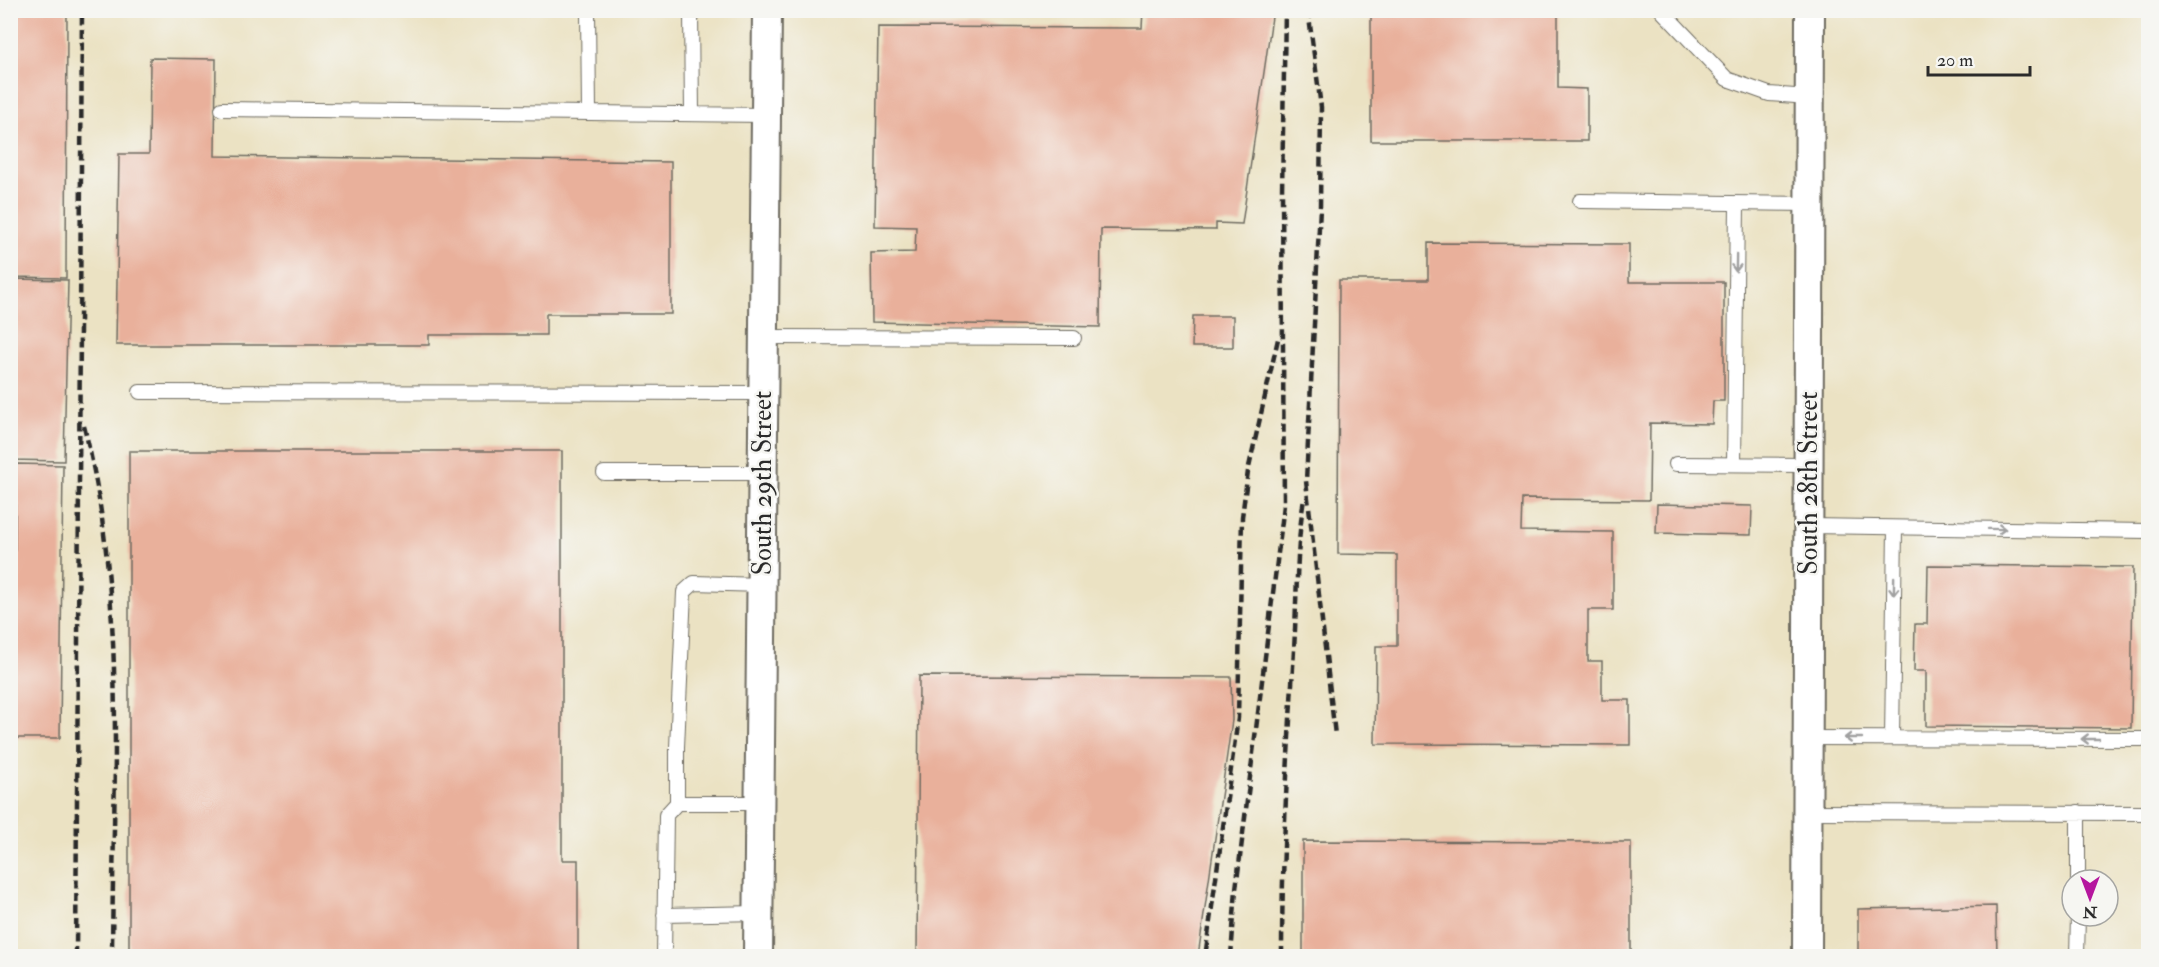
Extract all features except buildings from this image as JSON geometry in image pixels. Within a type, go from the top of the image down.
[{"type":"street","name":"South 29th Street","points":[[758,957],[767,10]]},
{"type":"street","name":"South 28th Street","points":[[1807,957],[1810,10]]},
{"type":"lane","points":[[588,10],[589,112]]},
{"type":"lane","points":[[691,10],[692,114]]},
{"type":"lane","points":[[1662,11],[1727,79],[1769,94],[1809,97]]},
{"type":"lane","points":[[222,109],[766,115]]},
{"type":"lane","points":[[1580,201],[1809,204]]},
{"type":"lane","points":[[1734,464],[1737,204]]},
{"type":"lane","points":[[763,337],[1074,338]]},
{"type":"lane","points":[[140,392],[763,393]]},
{"type":"lane","points":[[1676,464],[1808,465]]},
{"type":"lane","points":[[604,473],[762,473]]},
{"type":"lane","points":[[1808,526],[2148,531]]},
{"type":"lane","points":[[1892,738],[1895,528]]},
{"type":"lane","points":[[664,957],[666,815],[677,803],[676,747],[684,592],[694,583],[762,585]]},
{"type":"lane","points":[[1807,738],[2148,739]]},
{"type":"lane","points":[[677,803],[759,803]]},
{"type":"lane","points":[[1807,812],[2148,813]]},
{"type":"lane","points":[[2078,812],[2078,868]]},
{"type":"lane","points":[[664,915],[758,913]]},
{"type":"lane","points":[[2078,928],[2078,957]]},
{"type":"railway","points":[[76,956],[82,10]]},
{"type":"railway","points":[[1231,956],[1236,889],[1284,505],[1282,192],[1285,10]]},
{"type":"railway","points":[[1308,10],[1321,107],[1320,208],[1306,481],[1335,735]]},
{"type":"railway","points":[[1206,950],[1238,718],[1242,517],[1248,471],[1278,339]]},
{"type":"railway","points":[[84,426],[98,491],[107,557],[112,623],[115,757],[112,956]]},
{"type":"railway","points":[[1282,956],[1283,880],[1298,555],[1304,499]]}]
